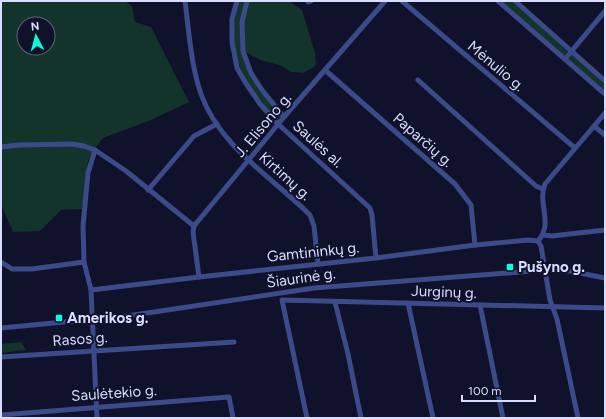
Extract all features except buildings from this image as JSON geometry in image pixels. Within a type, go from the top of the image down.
[{"type":"street","name":"Kirtimų g.","points":[[185,1],[195,73],[201,95],[224,134],[248,160],[310,215],[314,226],[318,264]]},
{"type":"street","name":"Saulės al.","points":[[237,1],[232,19],[232,42],[237,68],[260,104],[278,124],[370,208],[376,258]]},
{"type":"street","name":"Saulės al.","points":[[247,1],[242,22],[243,51],[251,73],[262,90],[284,117]]},
{"type":"street","name":"J. Elisono g.","points":[[194,226],[278,124],[385,1]]},
{"type":"street","name":"Mėnulio g.","points":[[402,1],[575,148]]},
{"type":"street","points":[[498,1],[605,94]]},
{"type":"street","points":[[515,1],[605,81]]},
{"type":"street","points":[[565,59],[605,11]]},
{"type":"street","name":"Paparčių g.","points":[[325,70],[454,184],[471,205],[475,245]]},
{"type":"street","points":[[418,80],[536,186],[543,189]]},
{"type":"street","points":[[578,418],[557,319],[550,300],[538,241],[543,235],[546,221],[543,189],[548,178],[605,114]]},
{"type":"street","points":[[148,190],[194,136],[217,124]]},
{"type":"street","points":[[594,126],[605,135]]},
{"type":"street","points":[[3,146],[72,144],[95,150],[126,171],[194,226],[193,232],[199,277]]},
{"type":"street","points":[[95,150],[88,173],[83,226],[84,262],[91,290],[97,418]]},
{"type":"street","points":[[543,235],[552,236],[605,230]]},
{"type":"street","name":"Gamtininkų g.","points":[[91,290],[376,258],[475,245],[528,240],[538,241]]},
{"type":"street","points":[[1,262],[12,269],[32,269],[84,262]]},
{"type":"street","name":"Šiaurinė g.","points":[[1,328],[134,315],[314,288],[545,270],[570,272],[605,278]]},
{"type":"street","name":"Jurginų g.","points":[[307,418],[282,300],[605,308]]},
{"type":"street","points":[[335,302],[348,354],[361,418]]},
{"type":"street","points":[[408,303],[433,418]]},
{"type":"street","points":[[480,305],[503,418]]},
{"type":"street","name":"Rasos g.","points":[[1,357],[234,342]]},
{"type":"street","name":"Saulėtekio g.","points":[[1,414],[229,397],[234,418]]},
{"type":"green space","points":[[1,1],[125,1],[132,6],[135,22],[151,27],[189,102],[151,120],[103,138],[92,152],[88,161],[82,209],[61,210],[40,231],[13,232],[1,204]]},
{"type":"green space","points":[[238,1],[246,1],[242,51],[250,74],[281,115],[279,121],[276,120],[254,92],[239,66],[235,52],[234,37]]},
{"type":"green space","points":[[247,1],[289,1],[302,10],[315,53],[316,63],[314,67],[303,73],[291,72],[282,66],[261,60],[243,51],[242,22]]},
{"type":"green space","points":[[500,1],[511,1],[566,48],[567,51],[565,55],[563,55]]},
{"type":"green space","points":[[571,55],[573,55],[605,84],[605,92],[569,62]]},
{"type":"green space","points":[[21,342],[26,350],[1,353],[1,344]]},
{"type":"place","name":"Pušyno g.","points":[[510,267]]},
{"type":"place","name":"Amerikos g.","points":[[59,318]]}]
